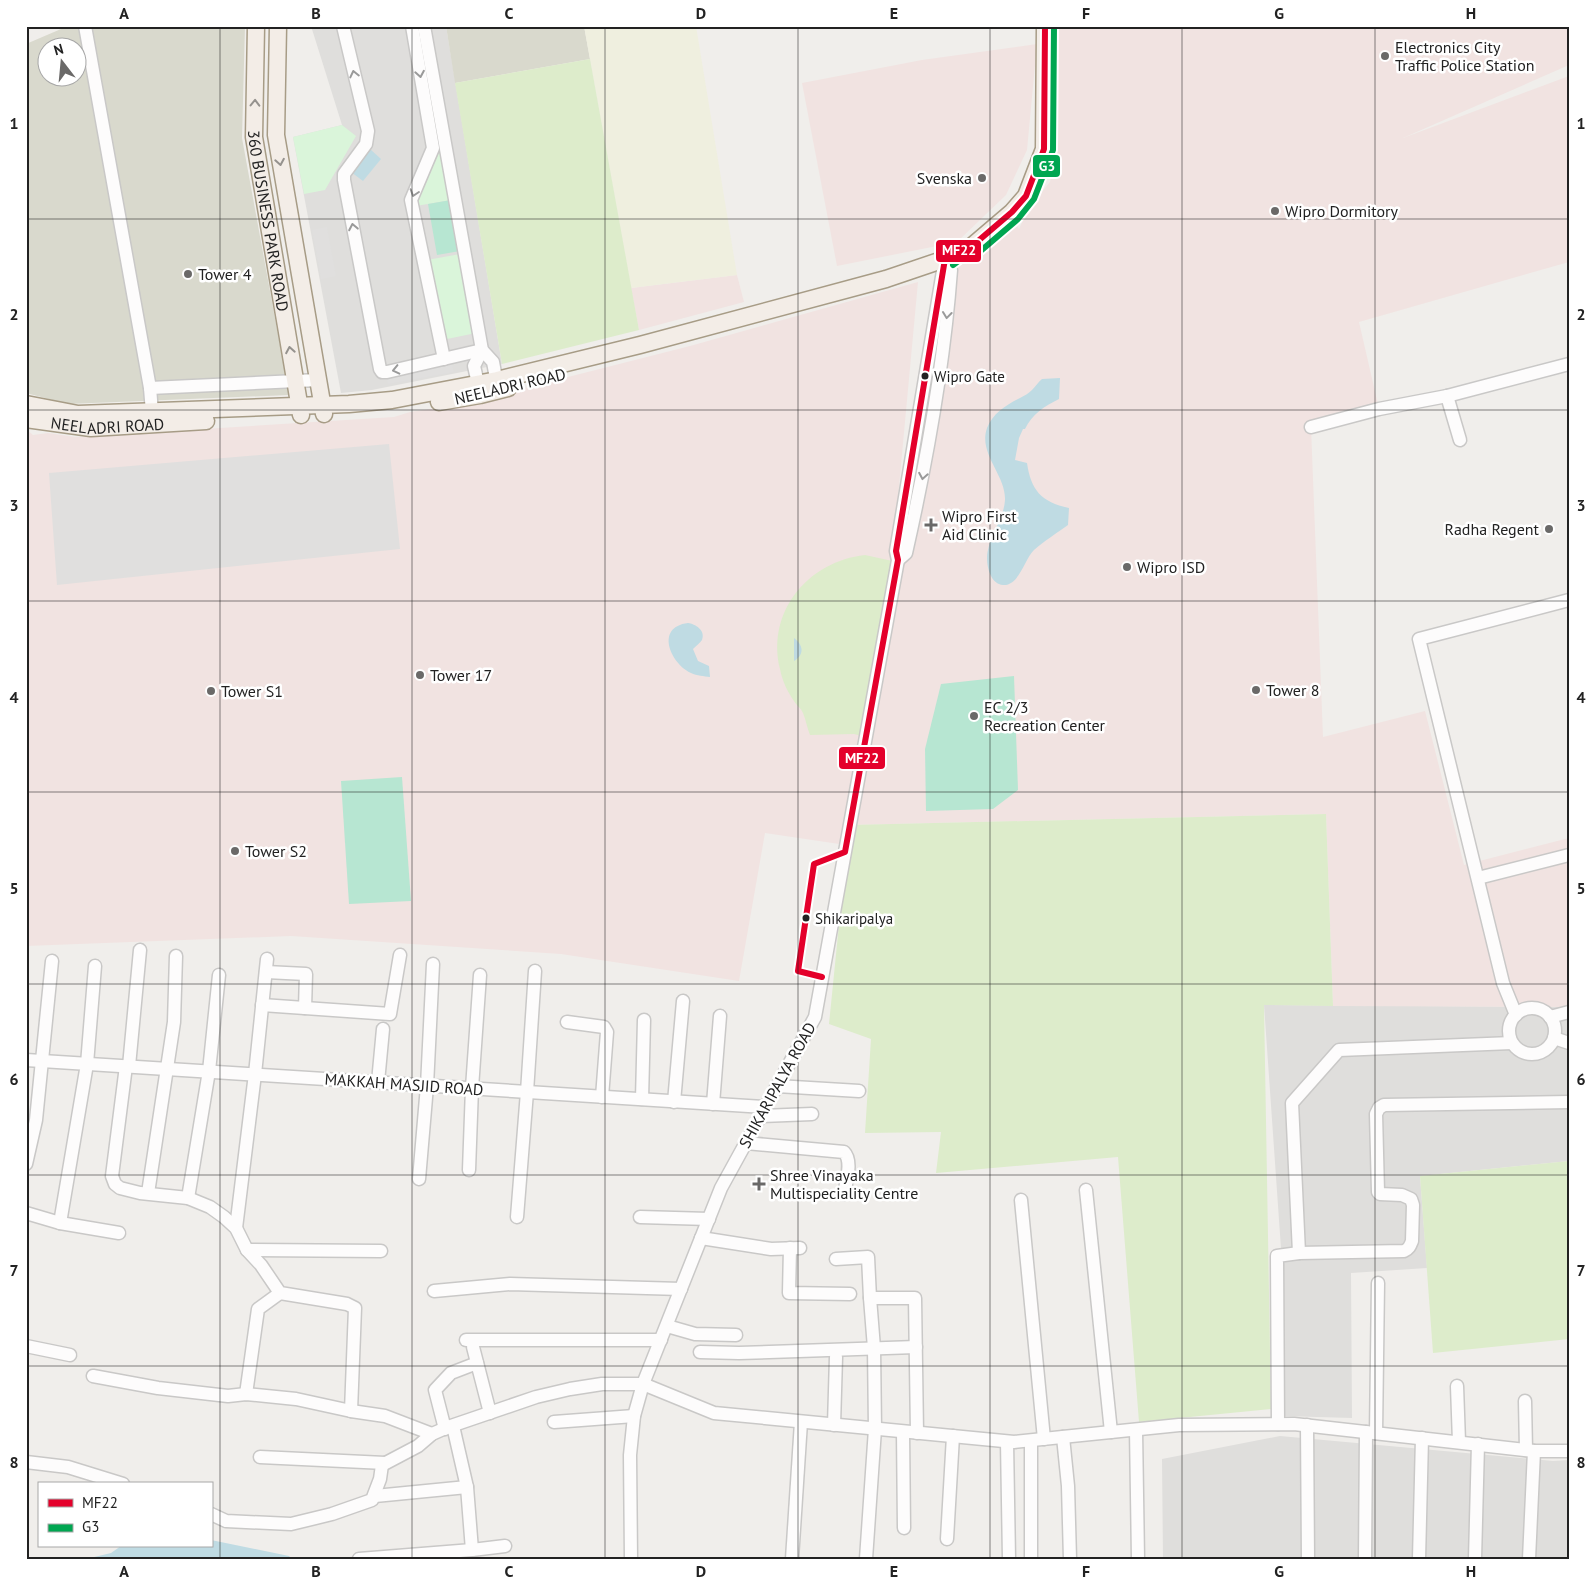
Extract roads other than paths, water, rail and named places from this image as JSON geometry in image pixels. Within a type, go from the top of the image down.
[{"type":"main road","name":"360 BUSINESS PARK ROAD","points":[[256,26],[254,137],[300,411]]},
{"type":"main road","name":"360 BUSINESS PARK ROAD","points":[[278,26],[276,136],[323,409]]},
{"type":"main road","name":"NEELADRI ROAD","points":[[26,419],[91,428],[323,409],[479,390],[948,262],[957,251],[971,247],[1012,212],[1026,196],[1044,149],[1045,26]]},
{"type":"main road","name":"NEELADRI ROAD","points":[[26,404],[78,414],[300,411]]},
{"type":"street","points":[[86,26],[150,388],[152,412]]},
{"type":"street","points":[[343,26],[368,131],[366,144],[344,174],[344,180],[380,369],[382,372],[387,372],[482,350]]},
{"type":"street","points":[[412,26],[433,148],[411,200],[444,359]]},
{"type":"street","points":[[424,26],[482,350],[493,362],[498,385]]},
{"type":"street","name":"SHIKARIPALYA ROAD","points":[[630,1559],[630,1455],[634,1416],[643,1384],[721,1188],[815,1017],[898,560],[896,551],[907,484],[948,262]]},
{"type":"street","points":[[479,390],[474,366],[482,350]]},
{"type":"street","points":[[1311,427],[1379,409],[1447,396],[1569,364]]},
{"type":"street","points":[[150,388],[318,380]]},
{"type":"street","points":[[1447,396],[1460,440]]},
{"type":"street","points":[[1516,1015],[1503,983],[1418,639],[1569,600]]},
{"type":"street","points":[[1478,878],[1569,855]]},
{"type":"street","points":[[140,950],[128,1066],[112,1176],[115,1184],[120,1188],[188,1198],[210,1208],[236,1228],[247,1250],[261,1265],[280,1293]]},
{"type":"street","points":[[262,1005],[390,1014],[400,955]]},
{"type":"street","points":[[148,1193],[174,1022],[176,956]]},
{"type":"street","points":[[236,1228],[267,958]]},
{"type":"street","points":[[26,1164],[36,1120],[52,961]]},
{"type":"street","points":[[419,1178],[427,1086],[433,964]]},
{"type":"street","points":[[60,1223],[87,1064],[95,966]]},
{"type":"street","points":[[517,1216],[528,1092],[535,971]]},
{"type":"street","points":[[266,972],[306,974],[305,1008]]},
{"type":"street","points":[[188,1198],[209,1072],[219,975]]},
{"type":"street","points":[[469,1170],[472,1088],[480,975]]},
{"type":"street","points":[[674,1102],[684,1001]]},
{"type":"street","points":[[1537,1009],[1550,1017],[1555,1030],[1554,1038],[1545,1050],[1538,1053],[1524,1053],[1512,1043],[1509,1028],[1516,1015],[1522,1011],[1537,1009]]},
{"type":"street","points":[[1550,1017],[1569,1012]]},
{"type":"street","points":[[713,1104],[720,1016]]},
{"type":"street","points":[[642,1099],[644,1020]]},
{"type":"street","points":[[567,1022],[604,1027],[608,1032],[602,1097]]},
{"type":"street","points":[[378,1082],[383,1029]]},
{"type":"street","points":[[1554,1038],[1569,1043]]},
{"type":"street","points":[[1298,1253],[1292,1103],[1339,1050],[1512,1043]]},
{"type":"street","name":"MAKKAH MASJID ROAD","points":[[26,1060],[642,1099],[713,1104],[763,1112],[812,1114]]},
{"type":"street","points":[[777,1086],[858,1091]]},
{"type":"street","points":[[1278,1424],[1277,1256],[1298,1253],[1404,1251],[1411,1245],[1413,1205],[1411,1199],[1402,1194],[1380,1194],[1378,1192],[1376,1114],[1379,1108],[1384,1105],[1569,1102]]},
{"type":"street","points":[[746,1143],[844,1152],[847,1154],[848,1162],[844,1194]]},
{"type":"street","points":[[1086,1190],[1111,1432]]},
{"type":"street","points":[[1021,1200],[1044,1439]]},
{"type":"street","points":[[26,1213],[60,1223],[119,1233]]},
{"type":"street","points":[[640,1217],[709,1219]]},
{"type":"street","points":[[701,1238],[771,1249],[795,1248],[789,1293],[850,1294]]},
{"type":"street","points":[[247,1250],[381,1251]]},
{"type":"street","points":[[836,1259],[868,1257],[874,1348],[875,1429],[866,1559]]},
{"type":"street","points":[[1365,1559],[1378,1283]]},
{"type":"street","points":[[434,1291],[510,1284],[681,1289]]},
{"type":"street","points":[[246,1394],[258,1309],[280,1293],[347,1304],[355,1308],[350,1411]]},
{"type":"street","points":[[870,1298],[915,1298],[917,1433]]},
{"type":"street","points":[[666,1326],[695,1334],[736,1335]]},
{"type":"street","points":[[490,1413],[470,1343],[661,1340]]},
{"type":"street","points":[[26,1346],[70,1355]]},
{"type":"street","points":[[700,1352],[739,1354],[916,1347]]},
{"type":"street","points":[[834,1425],[836,1357]]},
{"type":"street","points":[[472,1550],[467,1487],[449,1427],[435,1390],[451,1373],[477,1363]]},
{"type":"street","points":[[93,1376],[175,1390],[228,1396],[246,1394],[296,1399],[350,1411],[385,1416],[432,1434]]},
{"type":"street","points":[[212,1514],[226,1521],[291,1524],[332,1514],[372,1500],[380,1480],[382,1465],[418,1446],[432,1434],[536,1397],[570,1388],[602,1384],[643,1384],[714,1413],[1007,1442],[1180,1425],[1278,1424],[1530,1450],[1569,1451]]},
{"type":"street","points":[[1457,1386],[1459,1442]]},
{"type":"street","points":[[1524,1401],[1530,1450],[1529,1559]]},
{"type":"street","points":[[554,1422],[634,1416]]},
{"type":"street","points":[[792,1559],[801,1422]]},
{"type":"street","points":[[1307,1426],[1308,1559]]},
{"type":"street","points":[[1136,1430],[1138,1559]]},
{"type":"street","points":[[903,1432],[904,1528]]},
{"type":"street","points":[[947,1539],[953,1436]]},
{"type":"street","points":[[1063,1437],[1068,1486],[1070,1559]]},
{"type":"street","points":[[1419,1559],[1422,1438]]},
{"type":"street","points":[[1030,1559],[1031,1441]]},
{"type":"street","points":[[1007,1442],[1009,1559]]},
{"type":"street","points":[[1475,1559],[1478,1444]]},
{"type":"street","points":[[260,1457],[385,1463]]},
{"type":"street","points":[[26,1462],[68,1467],[117,1482]]},
{"type":"street","points":[[375,1496],[467,1487]]},
{"type":"street","points":[[359,1559],[505,1546]]},
{"type":"water","points":[[370,149],[381,159],[363,181],[351,172]]},
{"type":"water","points":[[1060,378],[1059,399],[1039,411],[1023,429],[1019,438],[1015,460],[1027,463],[1031,481],[1044,498],[1069,508],[1068,525],[1030,554],[1013,581],[1009,584],[998,584],[994,581],[989,571],[987,555],[1005,500],[1001,482],[986,447],[987,428],[1000,410],[1029,392],[1042,379]]},
{"type":"water","points":[[688,623],[697,626],[701,630],[702,640],[693,649],[698,661],[709,666],[710,677],[691,673],[677,662],[672,654],[669,638],[672,631],[678,626]]},
{"type":"water","points":[[794,638],[801,647],[801,652],[794,661]]},
{"type":"water","points":[[212,1540],[289,1556],[292,1559],[86,1559],[111,1553],[118,1548],[212,1548]]},
{"type":"place","name":"Electronics City Traffic Police Station","points":[[1385,56]]},
{"type":"place","name":"Svenska","points":[[982,178]]},
{"type":"place","name":"Wipro Dormitory","points":[[1275,211]]},
{"type":"place","name":"Tower 4","points":[[188,274]]},
{"type":"place","name":"Wipro Gate","points":[[925,376]]},
{"type":"place","name":"Wipro First Aid Clinic","points":[[931,525]]},
{"type":"place","name":"Radha Regent","points":[[1549,529]]},
{"type":"place","name":"Wipro ISD","points":[[1127,567]]},
{"type":"place","name":"Tower 17","points":[[420,675]]},
{"type":"place","name":"Tower 8","points":[[1256,690]]},
{"type":"place","name":"Tower S1","points":[[211,691]]},
{"type":"place","name":"EC 2/3 Recreation Center","points":[[974,716]]},
{"type":"place","name":"Tower S2","points":[[235,851]]},
{"type":"place","name":"Shikaripalya","points":[[806,918]]},
{"type":"place","name":"Shree Vinayaka Multispeciality Centre","points":[[759,1184]]}]
